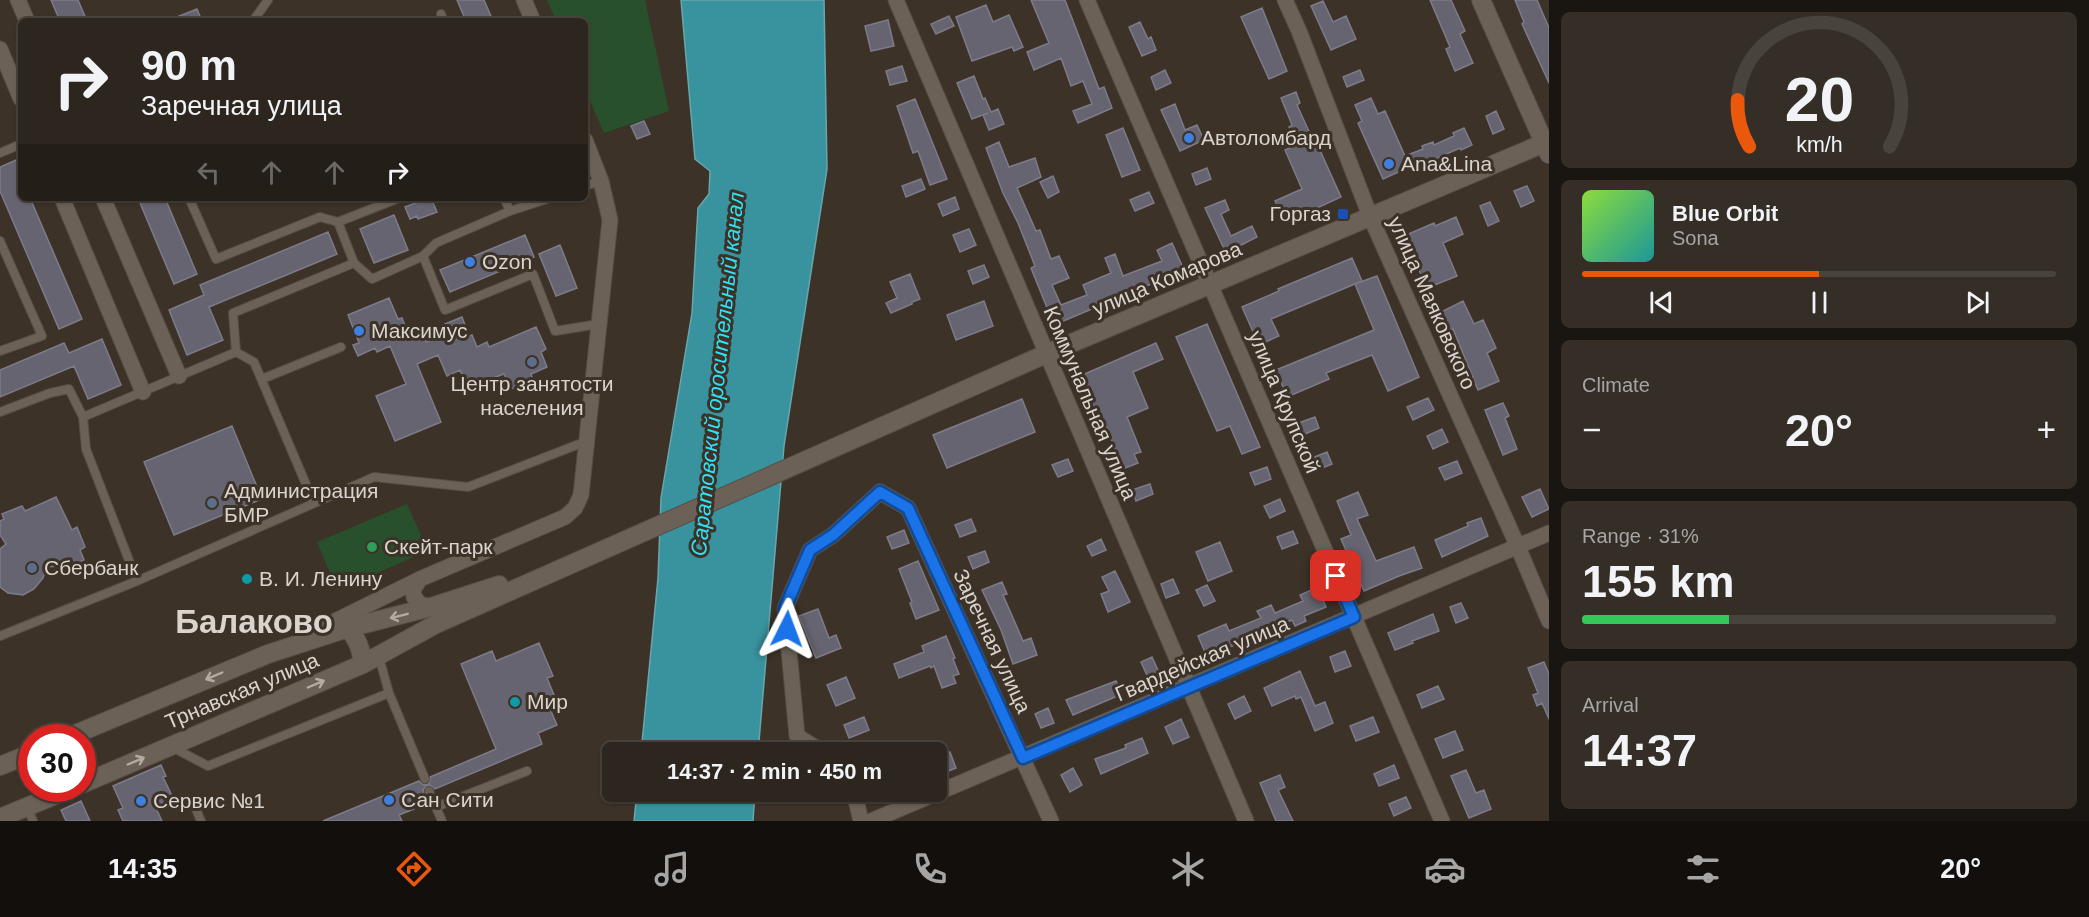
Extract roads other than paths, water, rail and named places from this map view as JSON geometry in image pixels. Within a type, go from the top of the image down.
[{"type":"main road","points":[[1481,0],[1547,146]]},
{"type":"main road","name":"улица Комарова","points":[[594,553],[1046,354],[1370,216],[1547,146]]},
{"type":"main road","name":"Трнавская улица","points":[[96,726],[268,654],[348,628],[431,607],[594,553]]},
{"type":"main road","name":"Трнавская улица","points":[[96,778],[371,660],[436,624],[594,553]]},
{"type":"main road","points":[[348,628],[357,638],[361,650],[371,660]]},
{"type":"main road","points":[[0,766],[18,759]]},
{"type":"main road","points":[[0,818],[30,814],[49,802]]},
{"type":"street","points":[[18,0],[26,18]]},
{"type":"street","points":[[524,0],[532,18]]},
{"type":"street","name":"Коммунальная улица","points":[[897,0],[1246,821]]},
{"type":"street","name":"улица Крупской","points":[[1087,0],[1442,821]]},
{"type":"street","name":"улица Маяковского","points":[[1285,0],[1370,216],[1549,621]]},
{"type":"street","points":[[0,49],[18,92]]},
{"type":"street","points":[[268,654],[420,579],[565,517],[575,508],[581,495],[610,220],[601,181],[588,148]]},
{"type":"street","points":[[63,201],[143,392]]},
{"type":"street","points":[[104,201],[179,376]]},
{"type":"street","name":"Заречная улица","points":[[806,742],[796,736],[785,608],[810,550],[833,535],[880,492],[908,508],[1051,821]]},
{"type":"street","name":"Гвардейская улица","points":[[871,821],[1549,534]]},
{"type":"street","points":[[420,579],[414,590],[414,597],[420,604],[431,607]]},
{"type":"street","points":[[856,802],[861,821]]},
{"type":"lane","points":[[255,18],[268,0]]},
{"type":"lane","points":[[0,153],[18,145]]},
{"type":"lane","points":[[588,185],[601,181]]},
{"type":"lane","points":[[190,201],[216,259],[320,217],[338,222],[391,201]]},
{"type":"lane","points":[[505,201],[510,211]]},
{"type":"lane","points":[[338,222],[354,263],[372,279],[423,256],[436,243],[510,211],[541,201]]},
{"type":"lane","points":[[0,241],[42,336],[0,351]]},
{"type":"lane","points":[[423,256],[446,310],[533,274],[555,331],[599,324]]},
{"type":"lane","points":[[236,352],[233,313],[354,263]]},
{"type":"lane","points":[[262,379],[341,347]]},
{"type":"lane","points":[[83,417],[236,352]]},
{"type":"lane","points":[[236,352],[254,362],[314,503]]},
{"type":"lane","points":[[0,412],[50,393],[69,389],[83,417],[86,449],[137,581]]},
{"type":"lane","points":[[0,636],[137,581],[375,477],[468,487],[587,440]]},
{"type":"lane","points":[[371,660],[389,693],[424,779]]},
{"type":"lane","points":[[171,746],[208,766],[389,693]]},
{"type":"lane","points":[[436,807],[527,771]]},
{"type":"lane","points":[[429,791],[442,821]]},
{"type":"lane","points":[[193,802],[201,821]]},
{"type":"water","name":"Саратовский оросительный канал","points":[[681,0],[824,0],[827,169],[784,446],[759,742],[642,742],[658,578],[661,498],[692,313],[698,208],[709,194],[710,171],[695,159]]},
{"type":"water","points":[[636,802],[754,802],[753,821],[634,821]]},
{"type":"place","name":"Автоломбард","points":[[1189,138]]},
{"type":"place","name":"Ana&Lina","points":[[1389,164]]},
{"type":"place","name":"Горгаз","points":[[1343,214]]},
{"type":"place","name":"Ozon","points":[[470,262]]},
{"type":"place","name":"Максимус","points":[[359,331]]},
{"type":"place","name":"Центр занятости населения","points":[[532,362]]},
{"type":"place","name":"Администрация БМР","points":[[212,503]]},
{"type":"place","name":"Скейт-парк","points":[[372,547]]},
{"type":"place","name":"Сбербанк","points":[[32,568]]},
{"type":"place","name":"В. И. Ленину","points":[[247,579]]},
{"type":"place","name":"Мир","points":[[515,702]]},
{"type":"place","name":"Сан Сити","points":[[389,800]]},
{"type":"place","name":"Сервис №1","points":[[141,801]]},
{"type":"district","name":"Балаково","points":[[254,621]]}]
